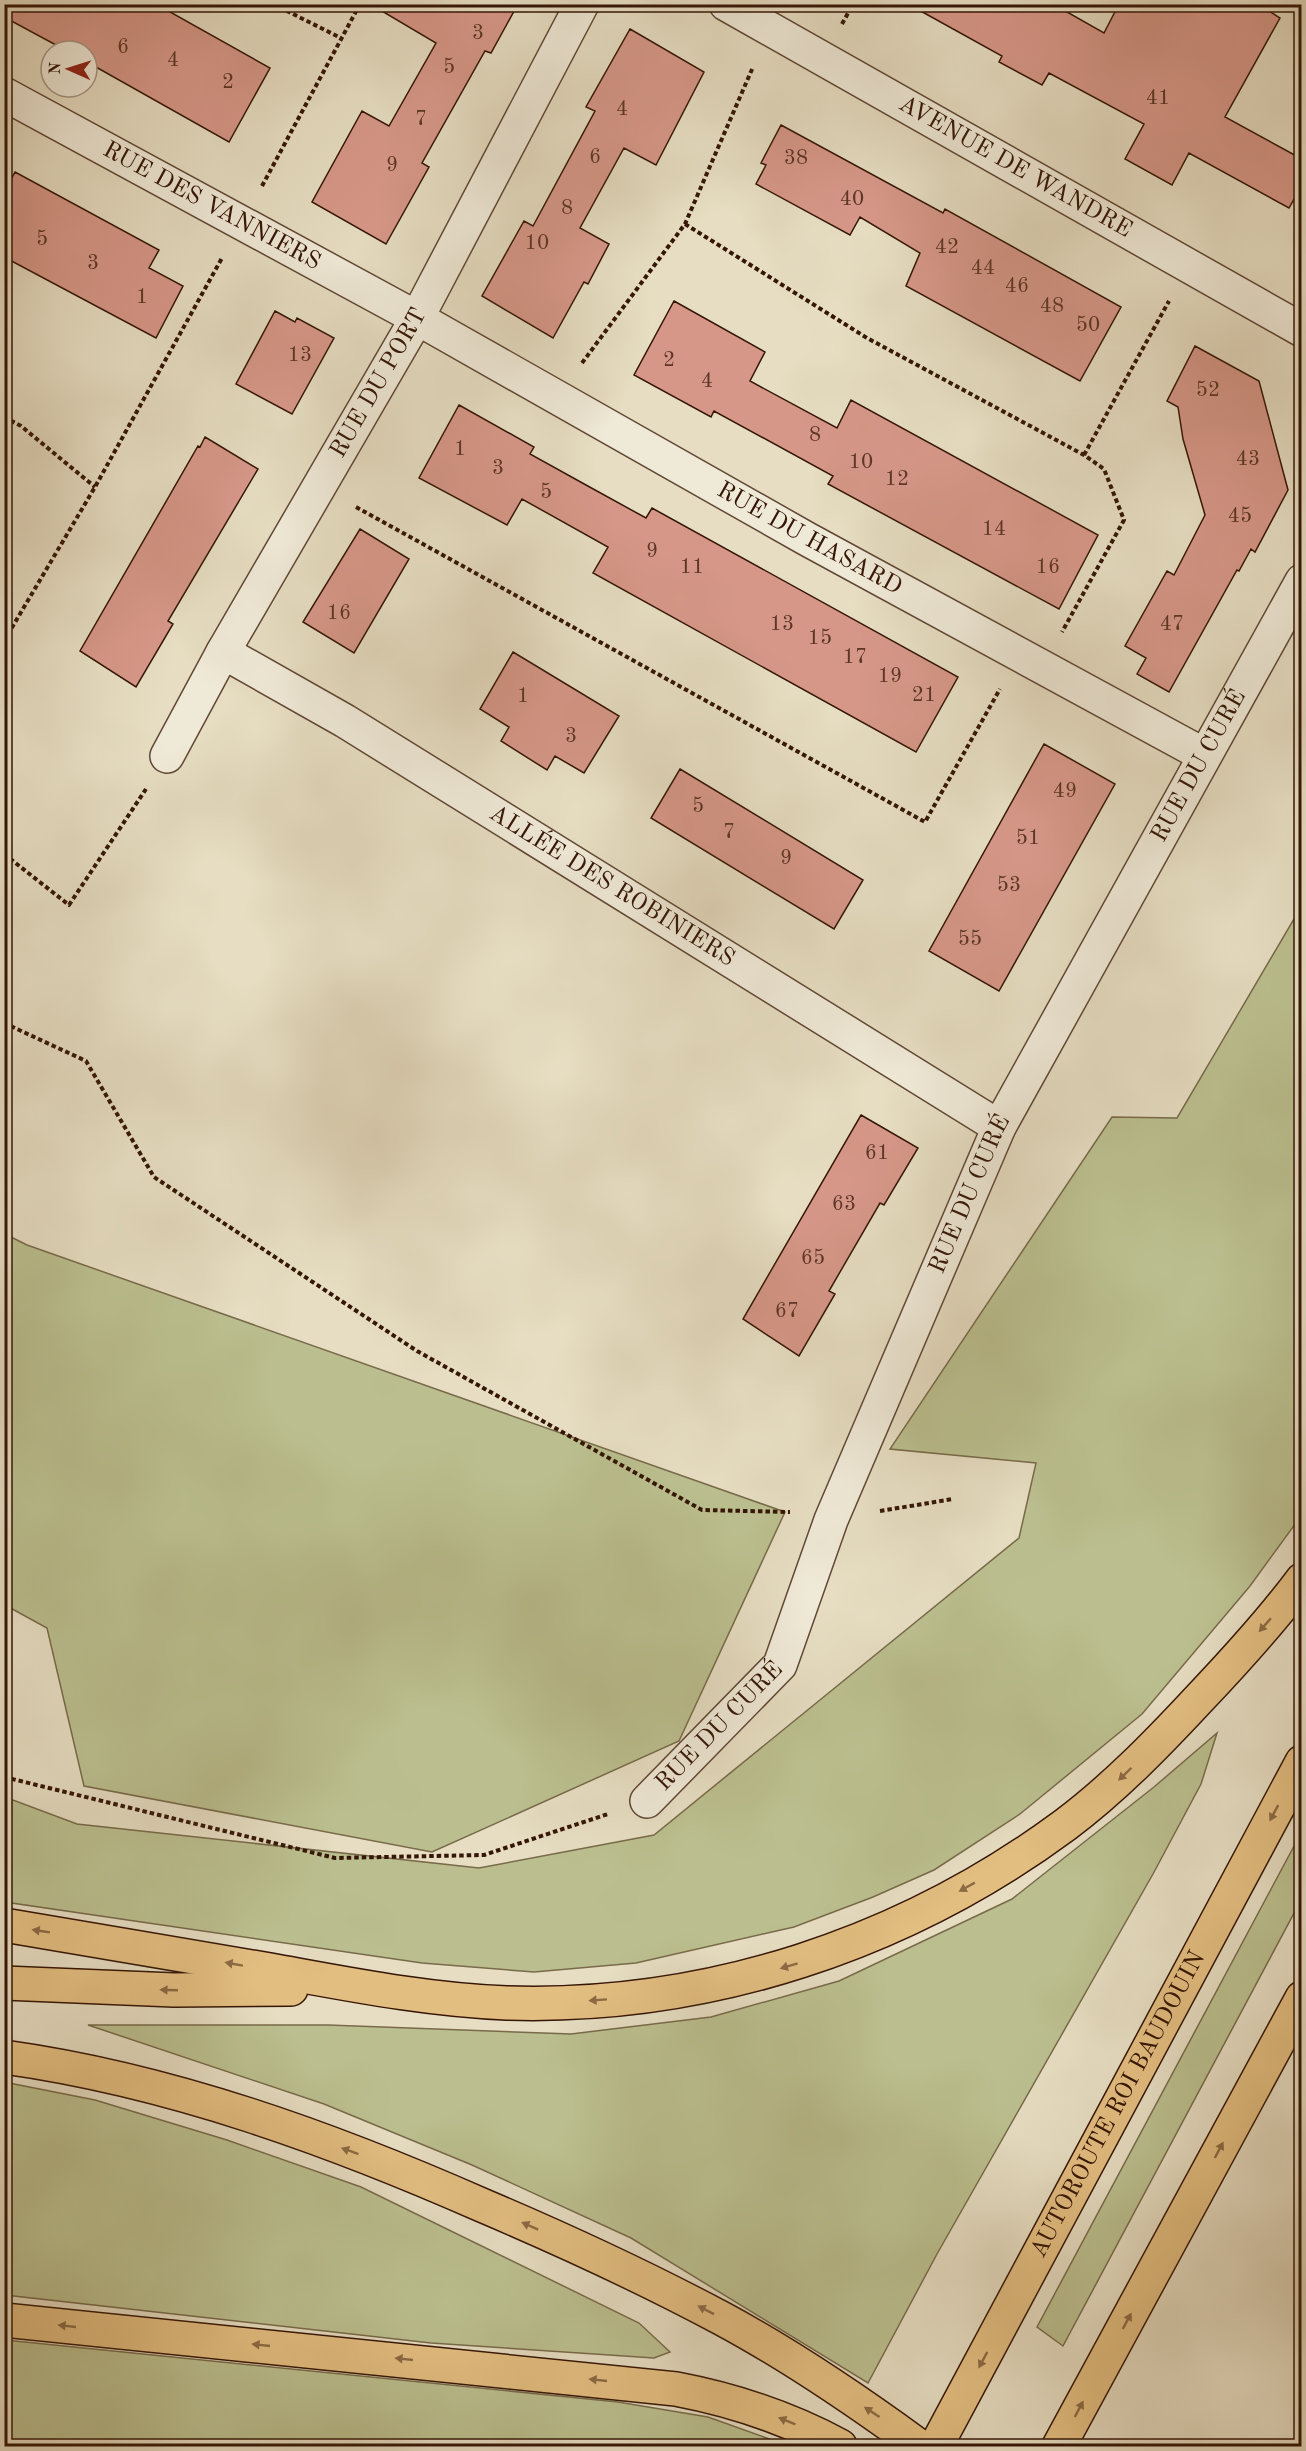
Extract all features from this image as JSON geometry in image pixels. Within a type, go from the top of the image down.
[{"type":"highway","points":[[4,1925],[374,1989],[507,2003],[627,1998],[754,1976],[860,1941],[939,1902],[1001,1867],[1065,1825],[1115,1783],[1167,1733],[1228,1668],[1302,1580]]},
{"type":"highway","name":"AUTOROUTE ROI BAUDOUIN","points":[[936,2446],[1302,1762]]},
{"type":"highway","points":[[4,1983],[174,1990],[374,1989]]},
{"type":"highway","points":[[1059,2446],[1302,1998]]},
{"type":"highway","points":[[4,2057],[49,2063],[200,2101],[395,2167],[611,2262],[723,2319],[801,2366],[919,2446]]},
{"type":"highway","points":[[4,2320],[676,2389],[712,2396],[766,2413],[840,2446]]},
{"type":"street","name":"RUE DU PORT","points":[[167,756],[223,652],[321,487],[417,318],[582,4]]},
{"type":"street","name":"AVENUE DE WANDRE","points":[[726,4],[1302,330]]},
{"type":"street","name":"RUE DES VANNIERS","points":[[4,94],[417,318]]},
{"type":"street","name":"RUE DU HASARD","points":[[417,318],[557,398],[1204,755]]},
{"type":"street","name":"RUE DU CURÉ","points":[[647,1801],[780,1665],[831,1520],[999,1127],[1302,581]]},
{"type":"street","name":"ALLÉE DES ROBINIERS","points":[[223,652],[345,721],[999,1127]]},
{"type":"path","points":[[273,4],[341,38]]},
{"type":"path","points":[[4,641],[95,487],[242,223],[360,4]]},
{"type":"path","points":[[557,398],[685,224],[769,29]]},
{"type":"path","points":[[321,487],[925,822],[1124,520],[1104,469],[1084,455],[867,338],[685,224]]},
{"type":"path","points":[[1084,455],[1189,266]]},
{"type":"path","points":[[4,417],[21,426],[95,487]]},
{"type":"path","points":[[4,854],[69,905],[167,756]]},
{"type":"path","points":[[4,1023],[86,1061],[154,1177],[417,1351],[702,1510],[786,1512],[831,1520],[953,1499]]},
{"type":"path","points":[[4,1777],[335,1858],[484,1855],[647,1801]]},
{"type":"green space","points":[[1301,907],[1301,1516],[1250,1586],[1142,1714],[1020,1814],[934,1870],[873,1897],[794,1927],[636,1963],[534,1972],[422,1963],[5,1902],[5,1797],[77,1824],[479,1868],[654,1835],[1019,1538],[1036,1463],[890,1449],[1112,1117],[1177,1118]]},
{"type":"green space","points":[[5,1234],[27,1245],[785,1512],[679,1741],[432,1852],[84,1786],[47,1628],[5,1605]]},
{"type":"green space","points":[[1217,1733],[1201,1784],[1153,1874],[937,2254],[868,2383],[631,2238],[472,2165],[324,2104],[88,2025],[328,2025],[571,2034],[711,2017],[839,1981],[1012,1899],[1154,1787]]},
{"type":"green space","points":[[1301,1833],[1301,1900],[1063,2346],[1037,2327]]},
{"type":"green space","points":[[4,2082],[95,2100],[227,2140],[361,2187],[639,2323],[670,2352],[654,2358],[431,2343],[5,2295]]},
{"type":"green space","points":[[5,2340],[618,2402],[708,2417],[789,2446],[12,2446],[5,2441]]},
{"type":"building","points":[[4,4],[156,4],[270,68],[229,142],[99,69],[99,39],[45,39],[4,17]]},
{"type":"building","points":[[370,4],[518,4],[491,53],[485,51],[422,163],[429,167],[386,244],[312,202],[362,111],[389,126],[436,43]]},
{"type":"building","points":[[908,4],[1053,4],[1104,33],[1119,4],[1258,4],[1280,18],[1225,117],[1302,159],[1302,185],[1289,208],[1189,153],[1172,185],[1125,159],[1144,124],[1049,73],[1042,85],[999,62],[1002,56]]},
{"type":"building","points":[[630,29],[704,72],[656,165],[624,148],[580,228],[609,244],[588,284],[584,282],[553,338],[482,296],[524,221],[533,226],[595,111],[586,107]]},
{"type":"building","points":[[781,125],[943,213],[945,209],[1121,307],[1080,381],[906,286],[920,253],[860,217],[850,235],[756,184],[766,165],[761,163]]},
{"type":"building","points":[[15,172],[159,250],[149,268],[183,286],[156,338],[4,257],[4,193]]},
{"type":"building","points":[[674,301],[765,352],[750,381],[837,428],[851,400],[1098,535],[1059,609],[828,484],[833,476],[714,411],[711,417],[634,375]]},
{"type":"building","points":[[275,311],[295,322],[297,318],[334,338],[292,414],[236,384]]},
{"type":"building","points":[[1195,346],[1259,381],[1288,490],[1255,552],[1251,549],[1239,571],[1237,570],[1169,692],[1137,674],[1146,658],[1125,646],[1167,571],[1174,575],[1205,515],[1183,439],[1178,407],[1167,401]]},
{"type":"building","points":[[459,405],[534,447],[530,454],[646,518],[652,508],[958,677],[916,752],[593,573],[608,547],[522,499],[507,525],[419,478]]},
{"type":"building","points":[[205,437],[258,469],[168,621],[173,624],[136,687],[80,651]]},
{"type":"building","points":[[360,529],[409,559],[354,653],[303,622]]},
{"type":"building","points":[[513,652],[619,716],[584,773],[555,756],[547,770],[501,741],[509,727],[480,709]]},
{"type":"building","points":[[1044,744],[1115,784],[999,991],[929,951]]},
{"type":"building","points":[[680,769],[863,880],[834,929],[651,818]]},
{"type":"building","points":[[861,1115],[918,1148],[884,1205],[880,1203],[829,1291],[835,1294],[799,1356],[743,1319]]}]
